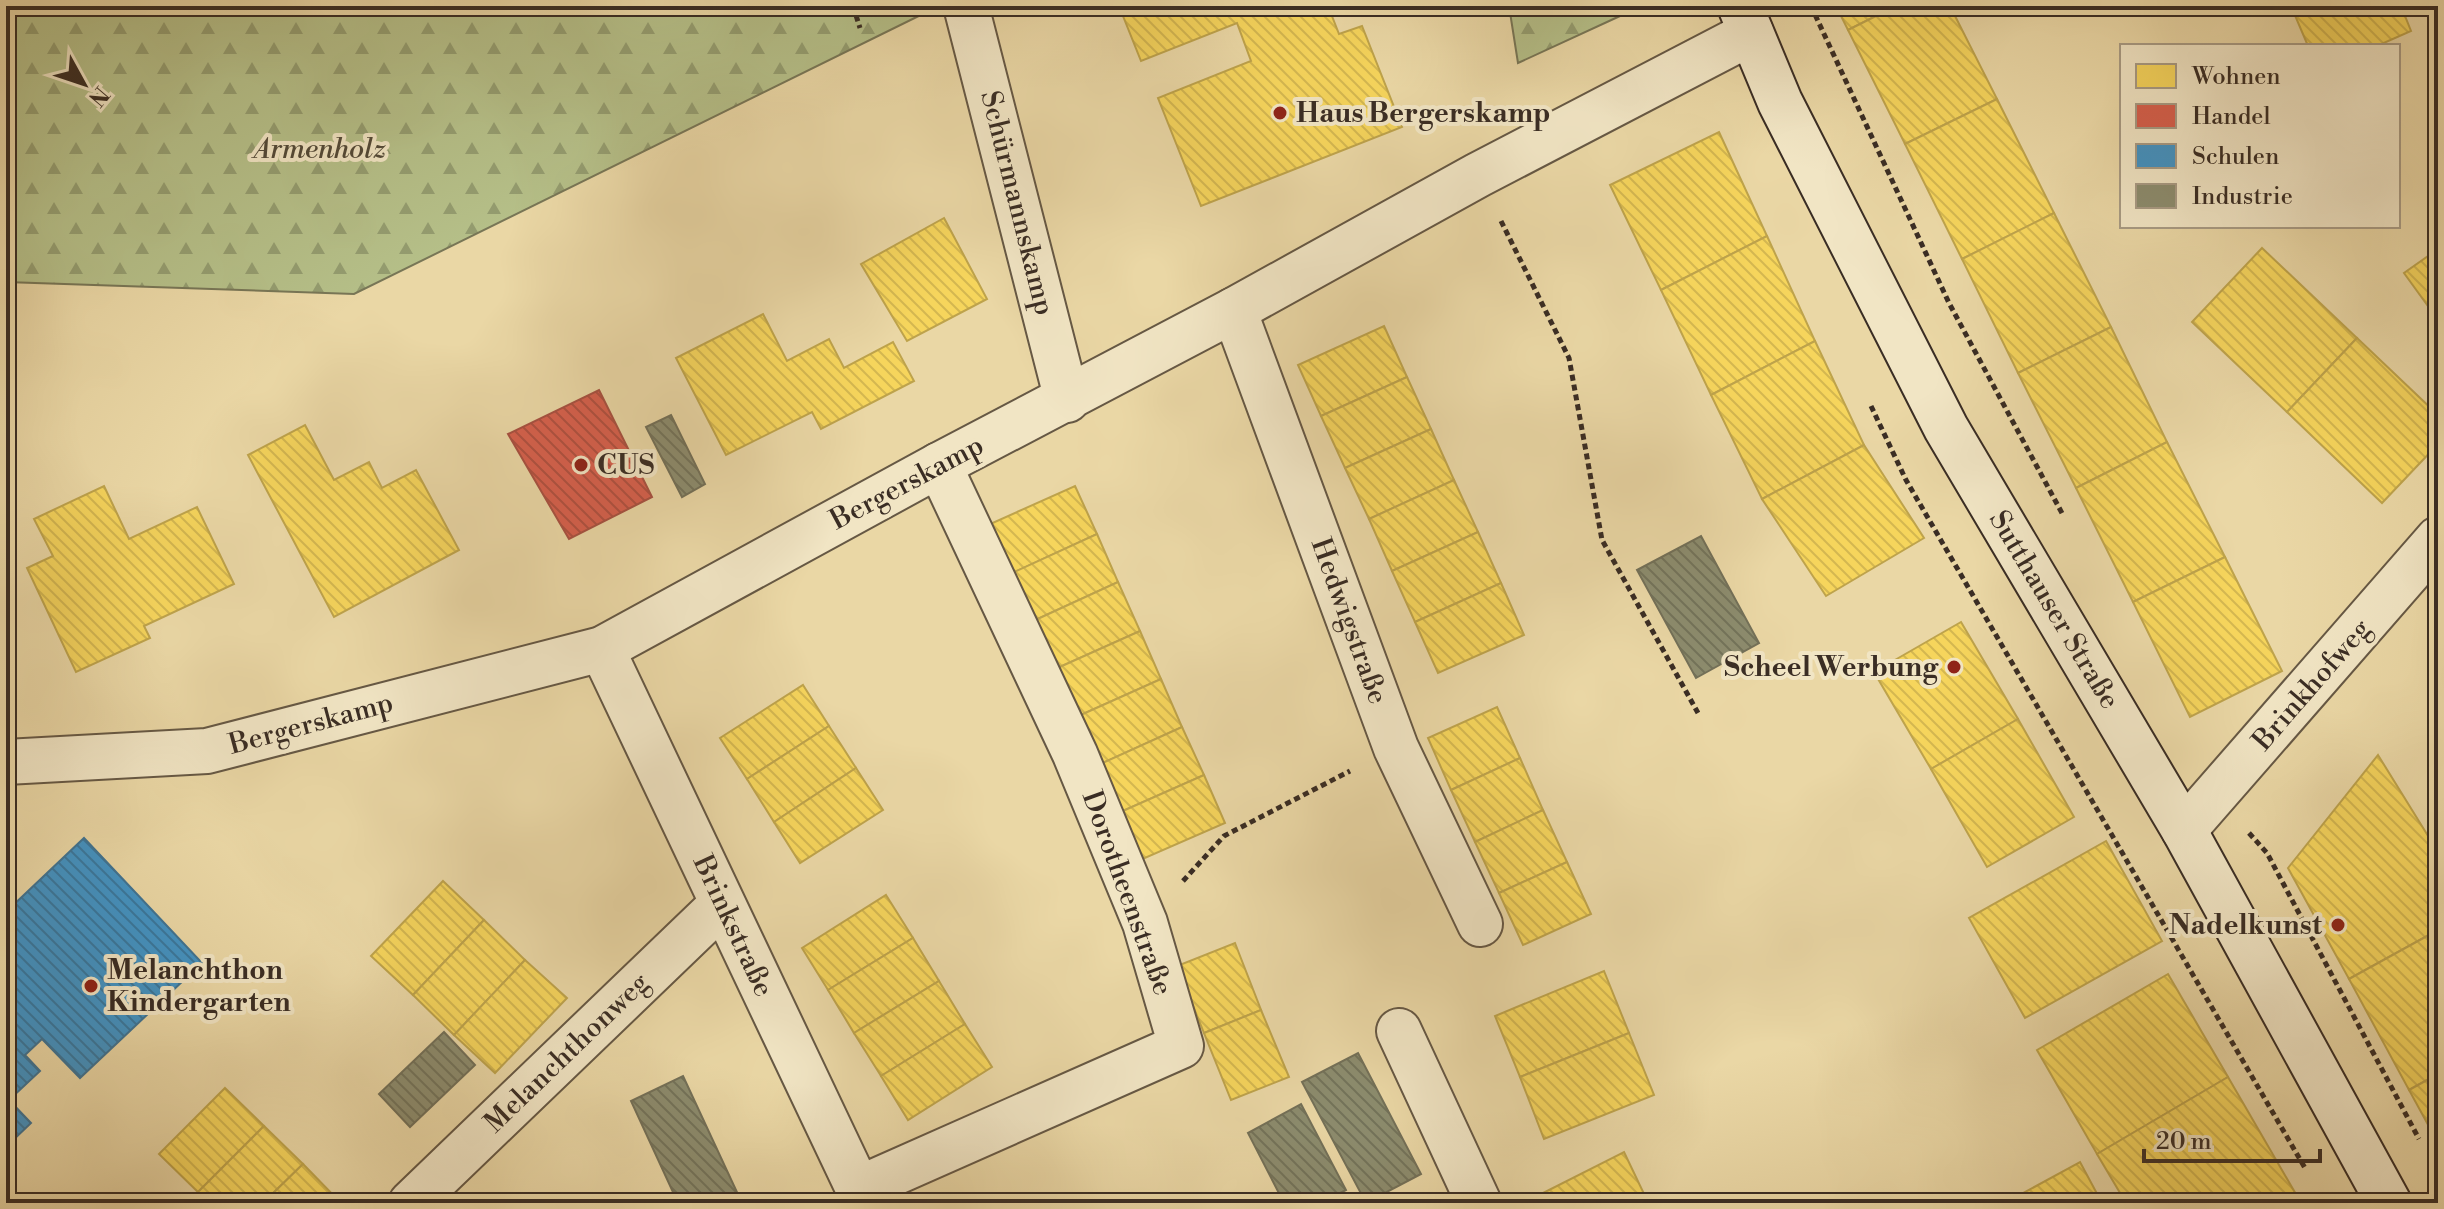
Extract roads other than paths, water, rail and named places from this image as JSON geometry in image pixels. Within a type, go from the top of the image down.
[{"type":"street","name":"Schürmannskamp","points":[[966,6],[1067,400]]},
{"type":"street","name":"Bergerskamp","points":[[6,762],[207,751],[602,649],[939,465],[1234,310],[1478,175],[1746,20]]},
{"type":"street","name":"Sutthauser Straße","points":[[1746,20],[1780,102],[1946,428],[2184,830],[2389,1203]]},
{"type":"street","name":"Hedwigstraße","points":[[1234,310],[1396,748],[1480,924]]},
{"type":"street","name":"Dorotheenstraße","points":[[861,1196],[1181,1046],[1145,923],[1075,754],[939,465]]},
{"type":"street","name":"Brinkhofweg","points":[[2184,830],[2438,539]]},
{"type":"street","name":"Brinkstraße","points":[[602,649],[861,1196]]},
{"type":"street","name":"Melanchthonweg","points":[[411,1203],[722,904]]},
{"type":"street","points":[[1399,1031],[1479,1203]]},
{"type":"place","name":"Haus Bergerskamp","points":[[1280,113]]},
{"type":"place","name":"CUS","points":[[581,465]]},
{"type":"place","name":"Scheel Werbung","points":[[1954,667]]},
{"type":"place","name":"Nadelkunst","points":[[2338,925]]},
{"type":"place","name":"Melanchthon Kindergarten","points":[[91,986]]},
{"type":"park label","name":"Armenholz","points":[[320,149]]}]
